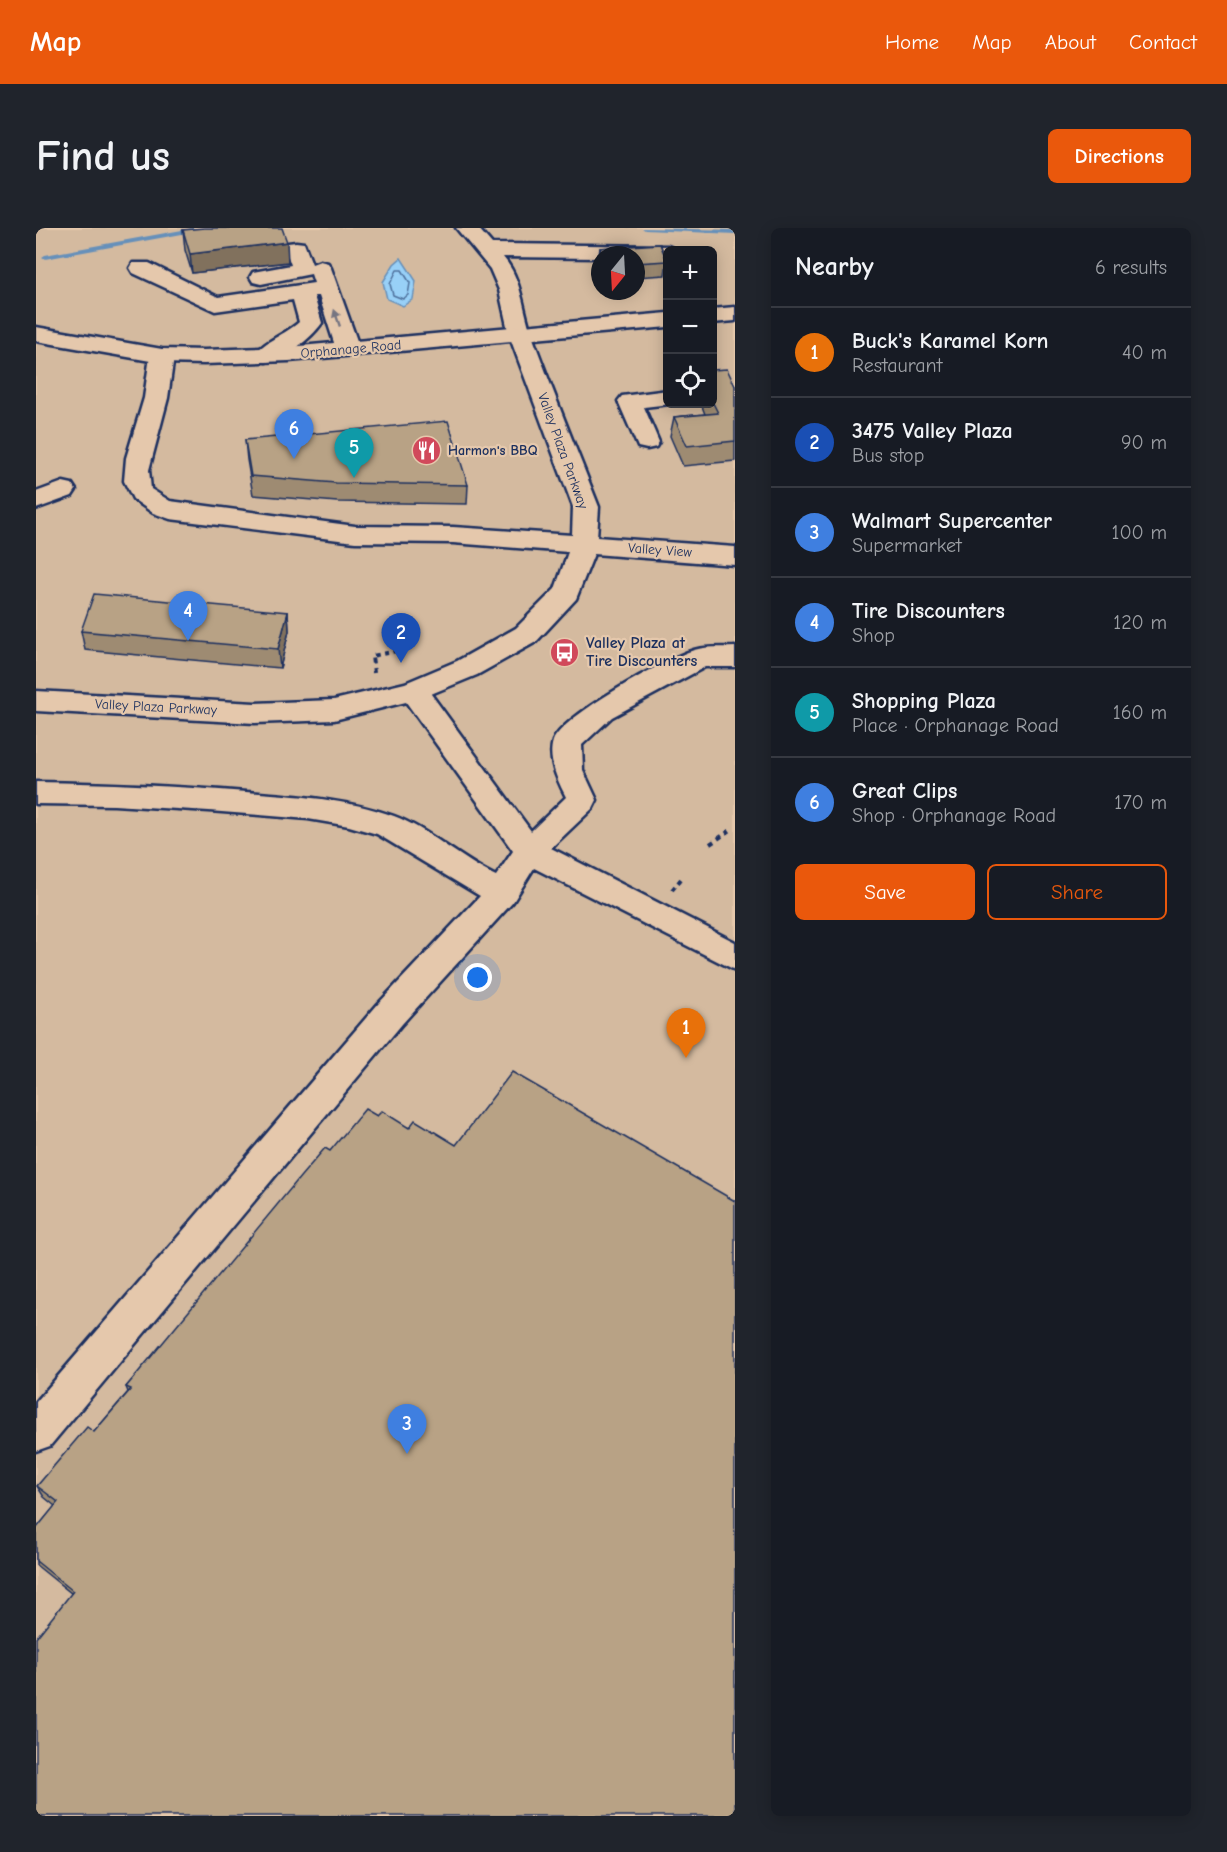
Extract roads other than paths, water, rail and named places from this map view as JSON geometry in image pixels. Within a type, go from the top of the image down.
[{"type":"street","name":"Valley Plaza Parkway","points":[[36,701],[148,705],[255,713],[334,710],[412,691],[467,668],[526,635],[567,593],[584,544],[586,507],[520,335],[510,290],[500,267],[467,228]]},
{"type":"street","points":[[184,289],[303,270],[290,249],[313,246],[348,349]]},
{"type":"street","points":[[487,250],[663,252]]},
{"type":"street","points":[[177,264],[141,268],[215,304],[327,288]]},
{"type":"street","points":[[266,355],[294,338],[311,323],[302,292]]},
{"type":"street","points":[[717,316],[735,314]]},
{"type":"street","name":"Orphanage Road","points":[[36,334],[162,356],[266,355],[520,335],[663,321]]},
{"type":"street","name":"Valley View","points":[[162,356],[156,399],[138,460],[138,488],[150,502],[170,511],[355,534],[453,535],[735,556]]},
{"type":"street","points":[[647,442],[630,401],[663,398]]},
{"type":"street","points":[[36,501],[63,490]]},
{"type":"street","points":[[36,1432],[390,1014],[502,893],[529,851],[582,800],[568,770],[567,742],[602,710],[700,658],[735,657]]},
{"type":"street","points":[[412,691],[434,718],[529,851],[735,957]]},
{"type":"street","points":[[36,793],[186,798],[308,808],[350,815],[386,825],[475,880],[502,893]]},
{"type":"water","points":[[401,258],[416,281],[413,299],[403,306],[387,299],[383,282],[394,264]]},
{"type":"waterway","points":[[45,257],[204,228]]},
{"type":"waterway","points":[[645,228],[735,232]]},
{"type":"place","name":"Harmon's BBQ","points":[[427,450]]},
{"type":"place","name":"Great Clips","points":[[294,459]]},
{"type":"place","name":"Shopping Plaza","points":[[354,478]]},
{"type":"place","name":"Tire Discounters","points":[[188,641]]},
{"type":"place","name":"Valley Plaza at Tire Discounters","points":[[565,652]]},
{"type":"place","name":"3475 Valley Plaza","points":[[401,663]]},
{"type":"place","name":"Buck's Karamel Korn","points":[[686,1058]]},
{"type":"place","name":"Walmart Supercenter","points":[[407,1454]]}]
